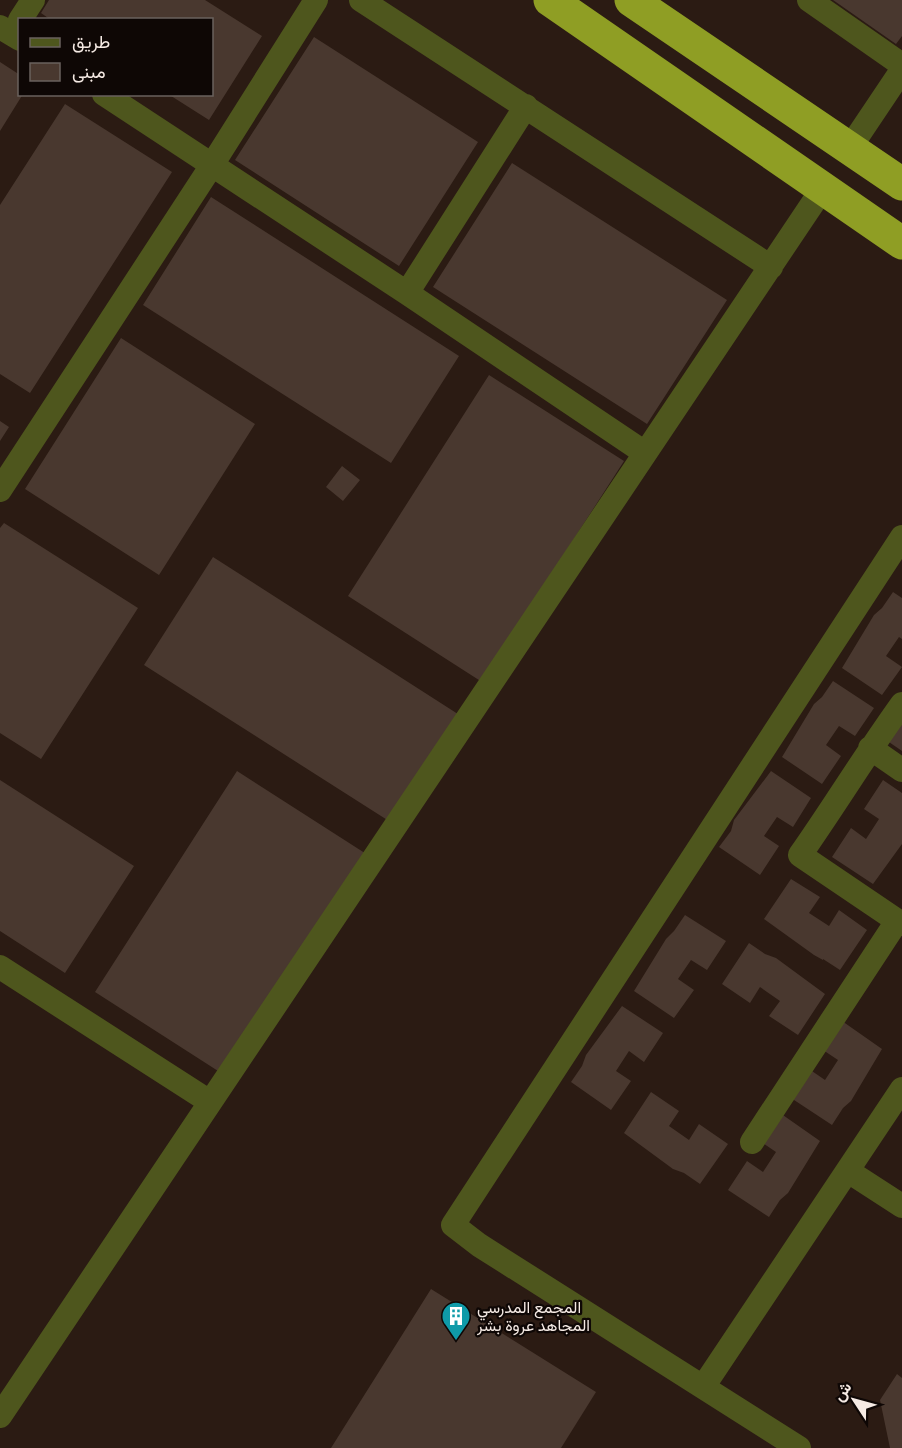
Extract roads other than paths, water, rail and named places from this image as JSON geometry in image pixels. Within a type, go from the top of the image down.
[{"type":"highway","points":[[550,0],[902,243]]},
{"type":"highway","points":[[631,0],[902,184]]},
{"type":"street","points":[[21,18],[33,0]]},
{"type":"street","points":[[0,490],[212,165],[316,0]]},
{"type":"street","points":[[361,0],[771,267]]},
{"type":"street","points":[[809,0],[902,65]]},
{"type":"street","points":[[849,149],[902,70]]},
{"type":"street","points":[[107,96],[645,453]]},
{"type":"street","points":[[407,293],[526,106]]},
{"type":"street","points":[[0,1416],[823,188]]},
{"type":"street","points":[[799,1448],[478,1245],[453,1225],[902,537]]},
{"type":"street","points":[[752,1142],[900,922],[800,855],[835,805],[870,748],[902,704]]},
{"type":"street","points":[[870,748],[902,770]]},
{"type":"street","points":[[0,967],[210,1102]]},
{"type":"street","points":[[703,1388],[902,1089]]},
{"type":"street","points":[[848,1171],[902,1206]]},
{"type":"place","name":"المجمع المدرسي المجاهد عروة بشر","points":[[456,1342]]}]
